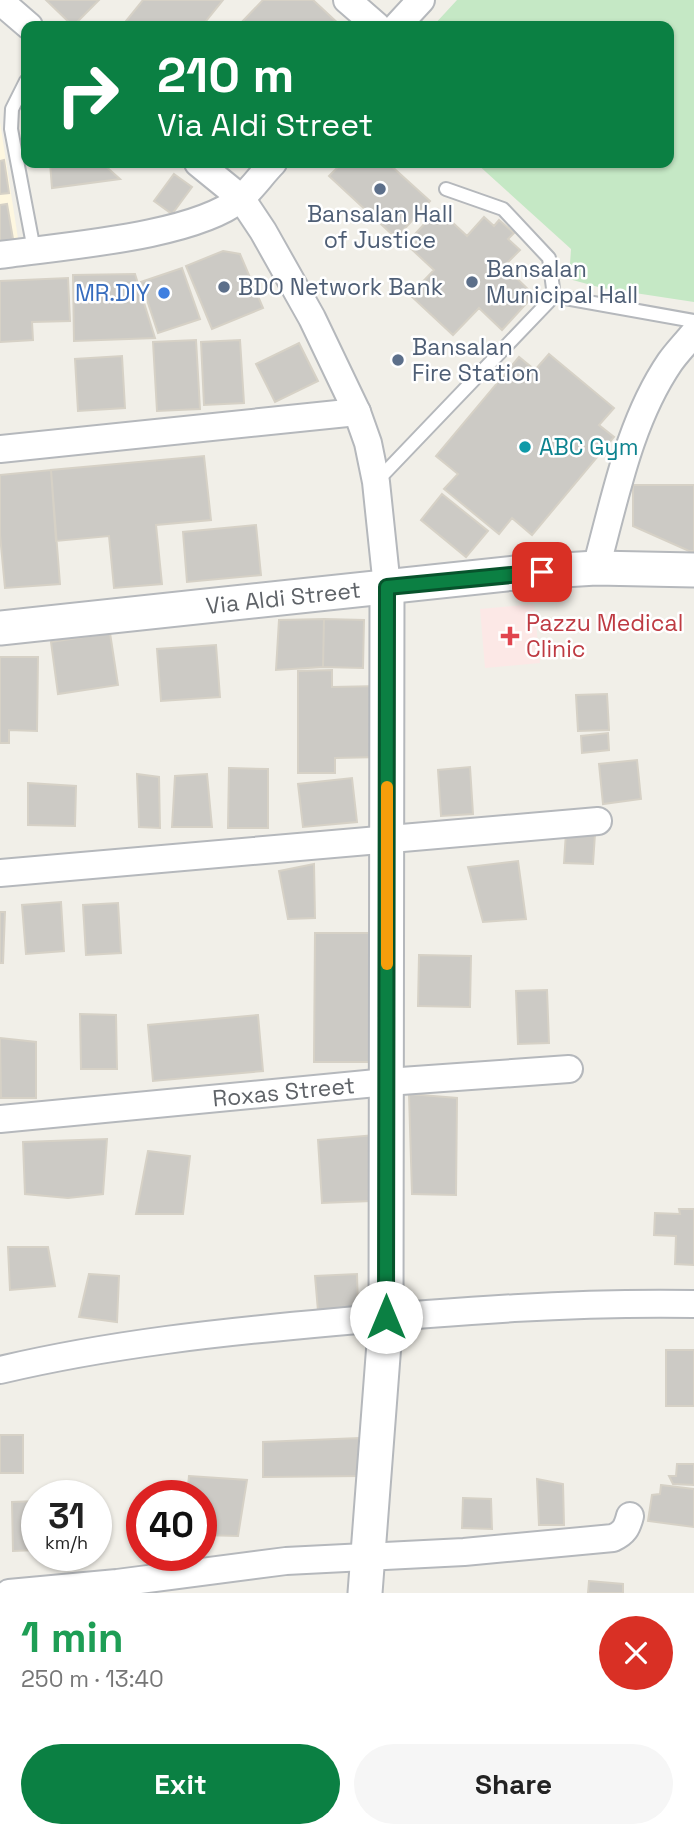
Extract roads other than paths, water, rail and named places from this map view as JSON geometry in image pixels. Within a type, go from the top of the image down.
[{"type":"street","points":[[347,0],[371,21]]},
{"type":"street","points":[[402,21],[421,0]]},
{"type":"street","points":[[0,1],[23,21]]},
{"type":"street","points":[[204,168],[241,198],[263,231],[312,318],[357,412],[368,443],[376,482],[387,587],[386,1317],[365,1593]]},
{"type":"street","points":[[0,255],[114,239],[174,227],[215,214],[241,198],[268,168]]},
{"type":"street","points":[[596,568],[628,453],[645,409],[670,363],[694,333]]},
{"type":"street","points":[[0,449],[357,412]]},
{"type":"street","name":"Via Aldi Street","points":[[0,628],[515,573],[596,568],[694,570]]},
{"type":"street","points":[[0,873],[598,821]]},
{"type":"street","name":"Roxas Street","points":[[0,1119],[387,1082],[569,1069]]},
{"type":"street","points":[[0,1370],[160,1340],[386,1317],[588,1304],[694,1304]]},
{"type":"street","points":[[9,1593],[117,1583],[286,1561],[464,1552],[612,1538],[626,1529],[630,1516]]},
{"type":"lane","points":[[21,91],[12,109],[6,131],[34,250]]},
{"type":"lane","points":[[376,482],[554,296],[550,258],[503,209],[446,189]]},
{"type":"lane","points":[[554,296],[694,321]]},
{"type":"place","name":"Bansalan Hall of Justice","points":[[380,189]]},
{"type":"place","name":"Bansalan Municipal Hall","points":[[472,282]]},
{"type":"place","name":"BDO Network Bank","points":[[224,287]]},
{"type":"place","name":"MR.DIY","points":[[164,293]]},
{"type":"place","name":"Bansalan Fire Station","points":[[398,360]]},
{"type":"place","name":"ABC Gym","points":[[525,447]]},
{"type":"place","name":"Pazzu Medical Clinic","points":[[510,636]]}]
